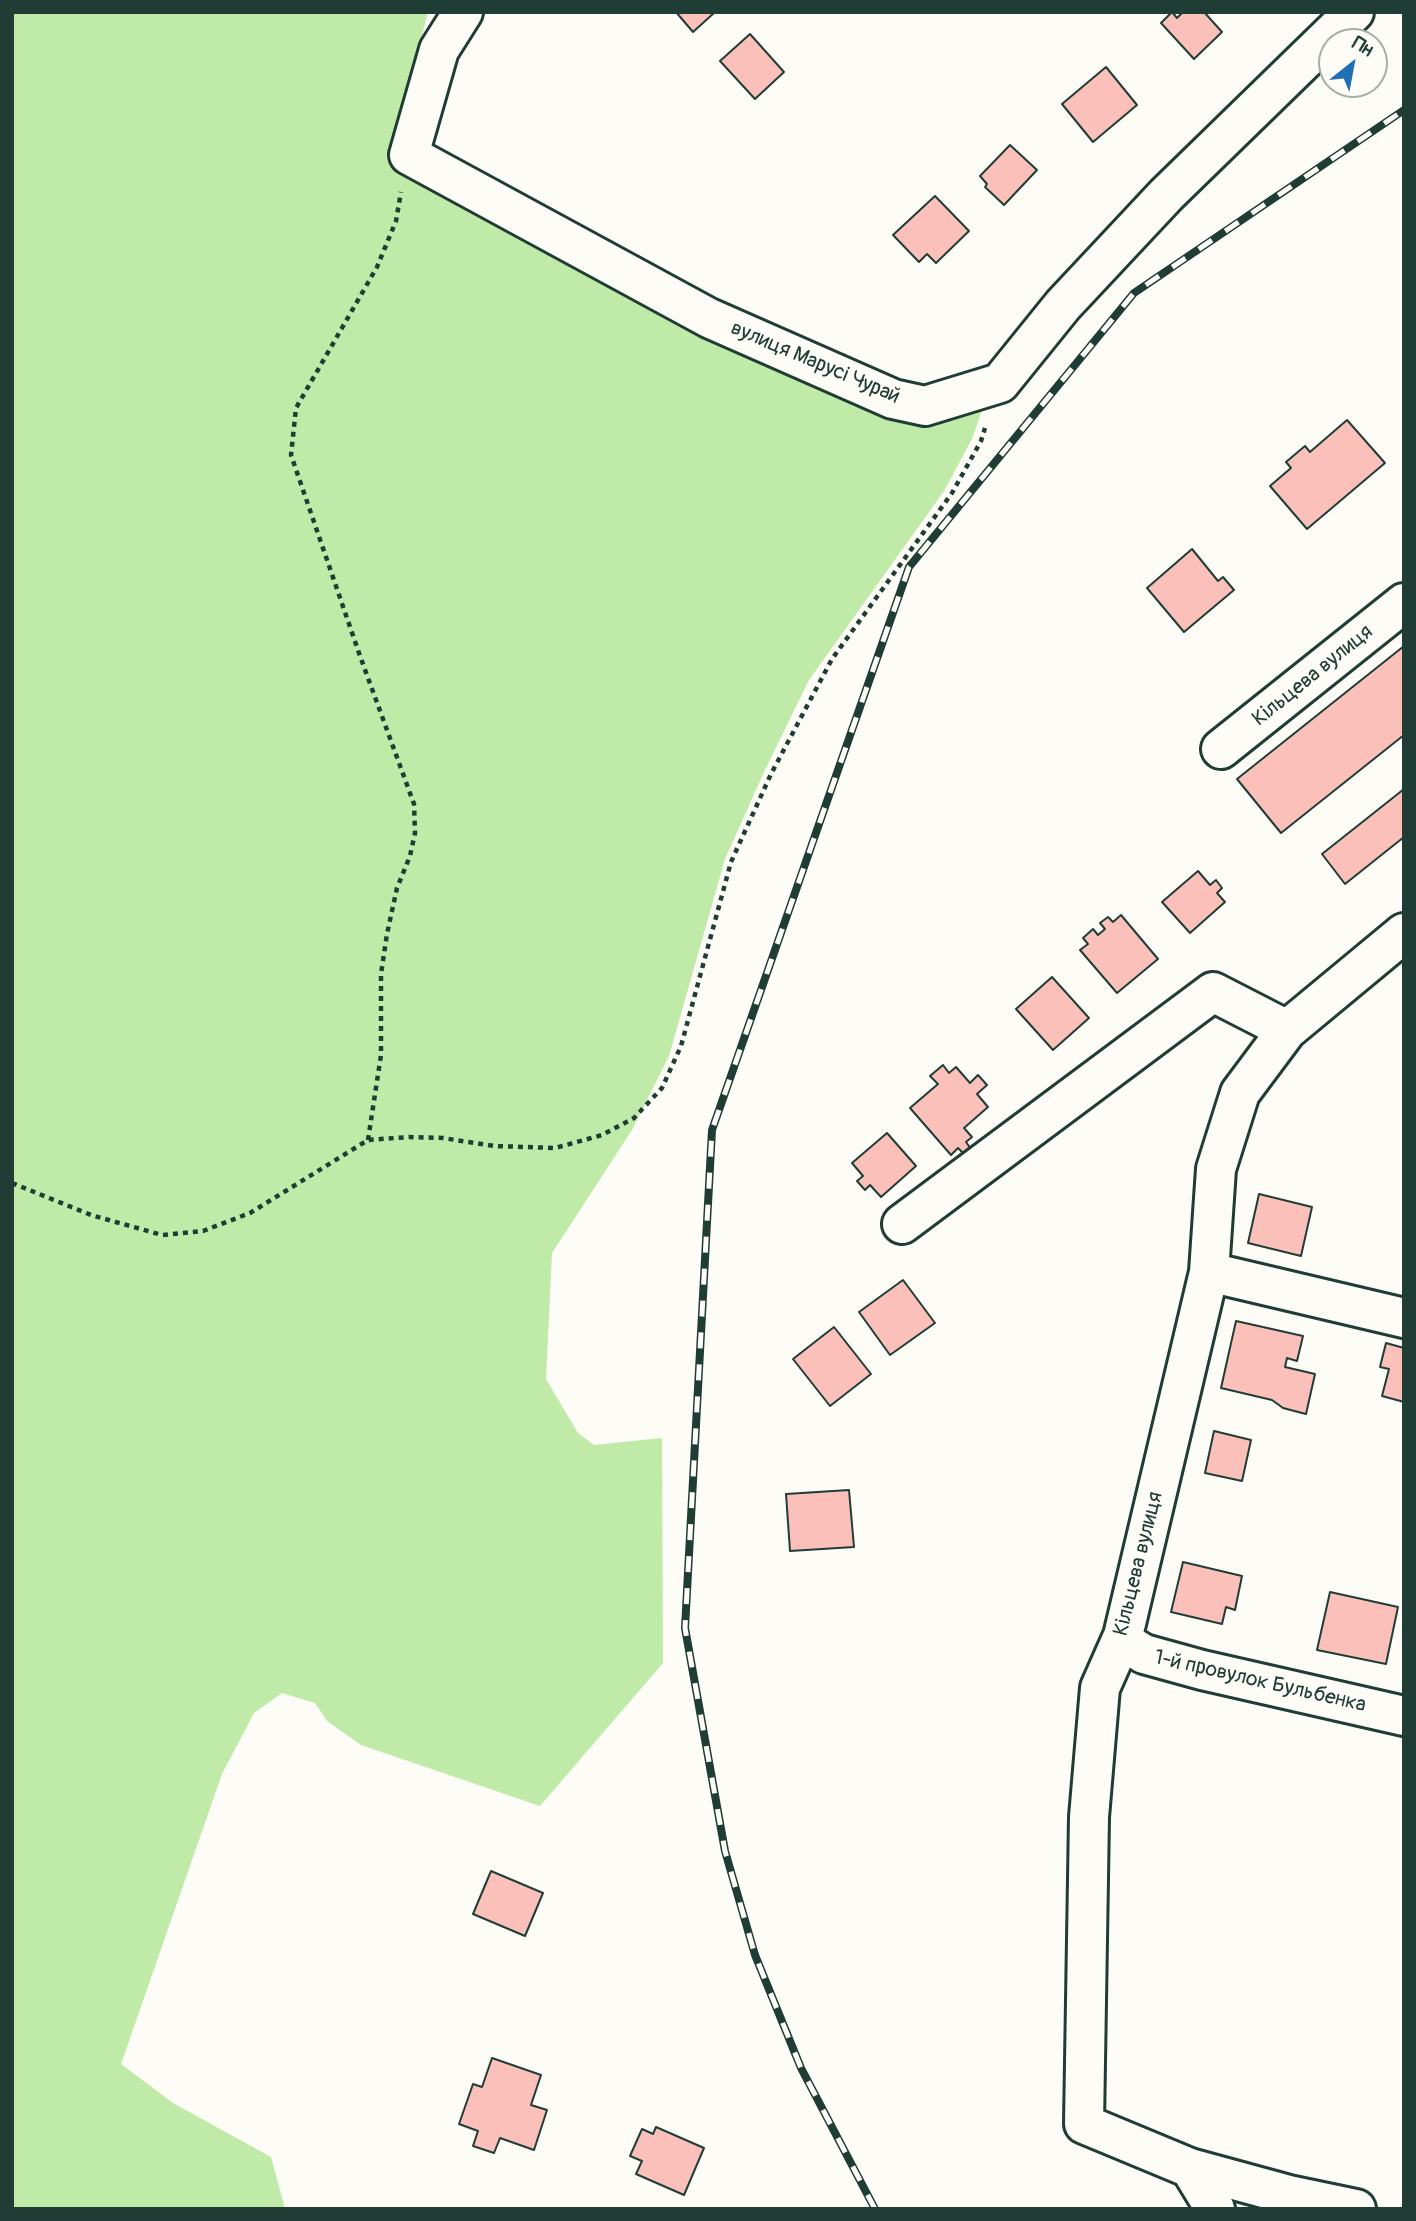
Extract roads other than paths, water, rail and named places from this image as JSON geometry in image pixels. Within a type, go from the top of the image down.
[{"type":"street","name":"вулиця Марусі Чурай","points":[[464,12],[439,50],[409,155],[709,318],[893,399],[925,406],[1000,383],[1063,305],[1166,195],[1354,12]]},
{"type":"street","name":"Кільцева вулиця","points":[[1221,749],[1404,603]]},
{"type":"street","name":"Кільцева вулиця","points":[[1191,2168],[1084,2124],[1089,1817],[1100,1688],[1123,1636],[1209,1272],[1216,1169],[1240,1093],[1287,1030],[1404,933]]},
{"type":"street","points":[[902,1224],[1213,992],[1287,1030]]},
{"type":"street","points":[[1209,1272],[1404,1318]]},
{"type":"street","name":"1-й провулок Бульбенка","points":[[1123,1636],[1129,1645],[1144,1654],[1202,1670],[1404,1716]]},
{"type":"street","points":[[1191,2168],[1279,2202],[1356,2209]]},
{"type":"street","points":[[1191,2168],[1215,2209]]},
{"type":"railway","points":[[875,2209],[801,2068],[755,1955],[725,1851],[685,1628],[712,1130],[909,567],[1134,293],[1404,110]]}]
